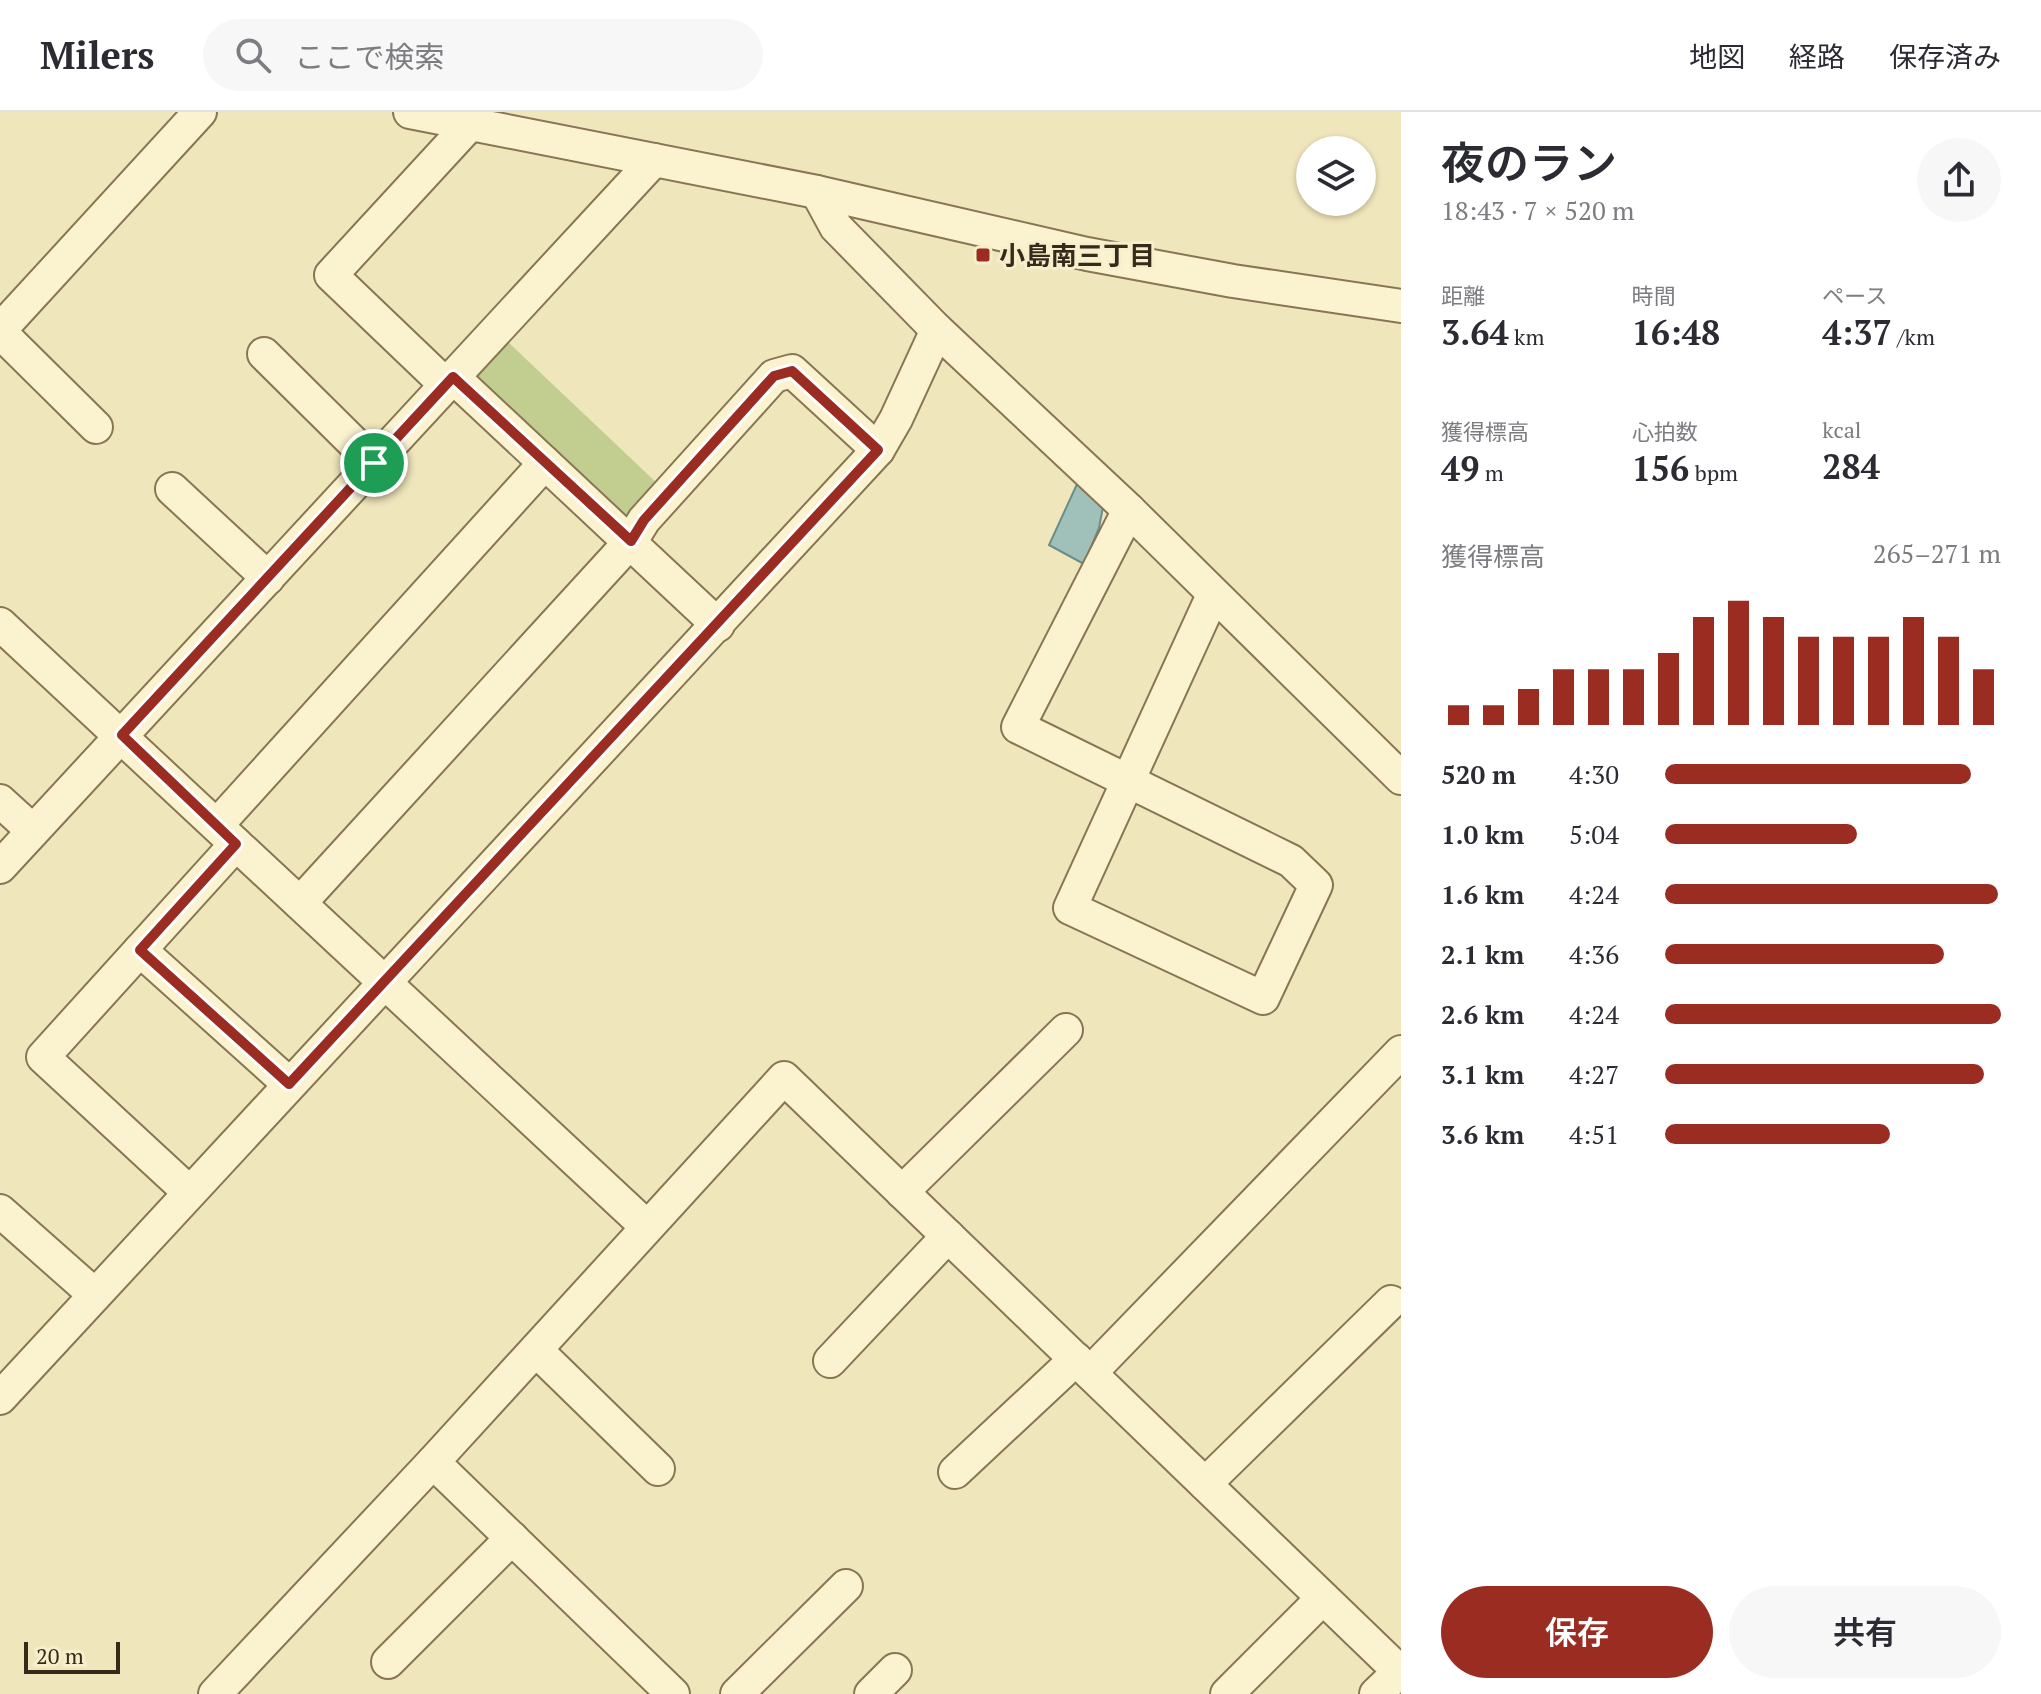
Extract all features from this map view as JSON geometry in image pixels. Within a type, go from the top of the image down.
[{"type":"street","points":[[96,427],[0,331],[200,112]]},
{"type":"street","points":[[410,112],[817,192],[1087,254],[1233,281],[1401,306]]},
{"type":"street","points":[[470,124],[331,275],[545,463],[718,625]]},
{"type":"street","points":[[0,867],[654,160]]},
{"type":"street","points":[[817,192],[836,227],[937,330],[1129,510],[1401,778]]},
{"type":"street","points":[[0,1398],[382,982],[878,450],[896,419],[937,330]]},
{"type":"street","points":[[264,354],[374,463]]},
{"type":"street","points":[[300,903],[631,541],[644,520],[774,376],[792,371],[878,450]]},
{"type":"street","points":[[189,1192],[43,1057],[140,950],[226,834],[545,463]]},
{"type":"street","points":[[172,489],[268,578]]},
{"type":"street","points":[[1129,510],[1018,727],[1127,782],[1291,861],[1316,885],[1263,998],[1070,908],[1127,782],[1213,595]]},
{"type":"street","points":[[0,624],[646,1226]]},
{"type":"street","points":[[0,801],[33,831]]},
{"type":"street","points":[[140,950],[289,1084]]},
{"type":"street","points":[[902,1192],[1066,1030]]},
{"type":"street","points":[[955,1472],[1083,1366],[1401,1052]]},
{"type":"street","points":[[215,1694],[433,1462],[784,1078],[1400,1672],[1376,1694]]},
{"type":"street","points":[[0,1211],[95,1295]]},
{"type":"street","points":[[830,1361],[948,1236]]},
{"type":"street","points":[[1205,1484],[1391,1302]]},
{"type":"street","points":[[536,1350],[658,1469]]},
{"type":"street","points":[[433,1462],[673,1694]]},
{"type":"street","points":[[388,1662],[512,1538]]},
{"type":"street","points":[[737,1694],[846,1586]]},
{"type":"street","points":[[1227,1694],[1323,1598]]},
{"type":"street","points":[[871,1694],[895,1670]]},
{"type":"green space","points":[[506,340],[660,486],[636,513],[620,514],[475,383],[477,369]]},
{"type":"water","points":[[1078,482],[1103,507],[1099,528],[1084,564],[1049,545]]},
{"type":"place","name":"小島南三丁目","points":[[983,255]]},
{"type":"route","points":[[792,371],[878,450],[289,1084],[140,950],[236,844],[122,735],[374,463],[453,377],[631,541],[644,520],[774,376],[792,371]]}]
